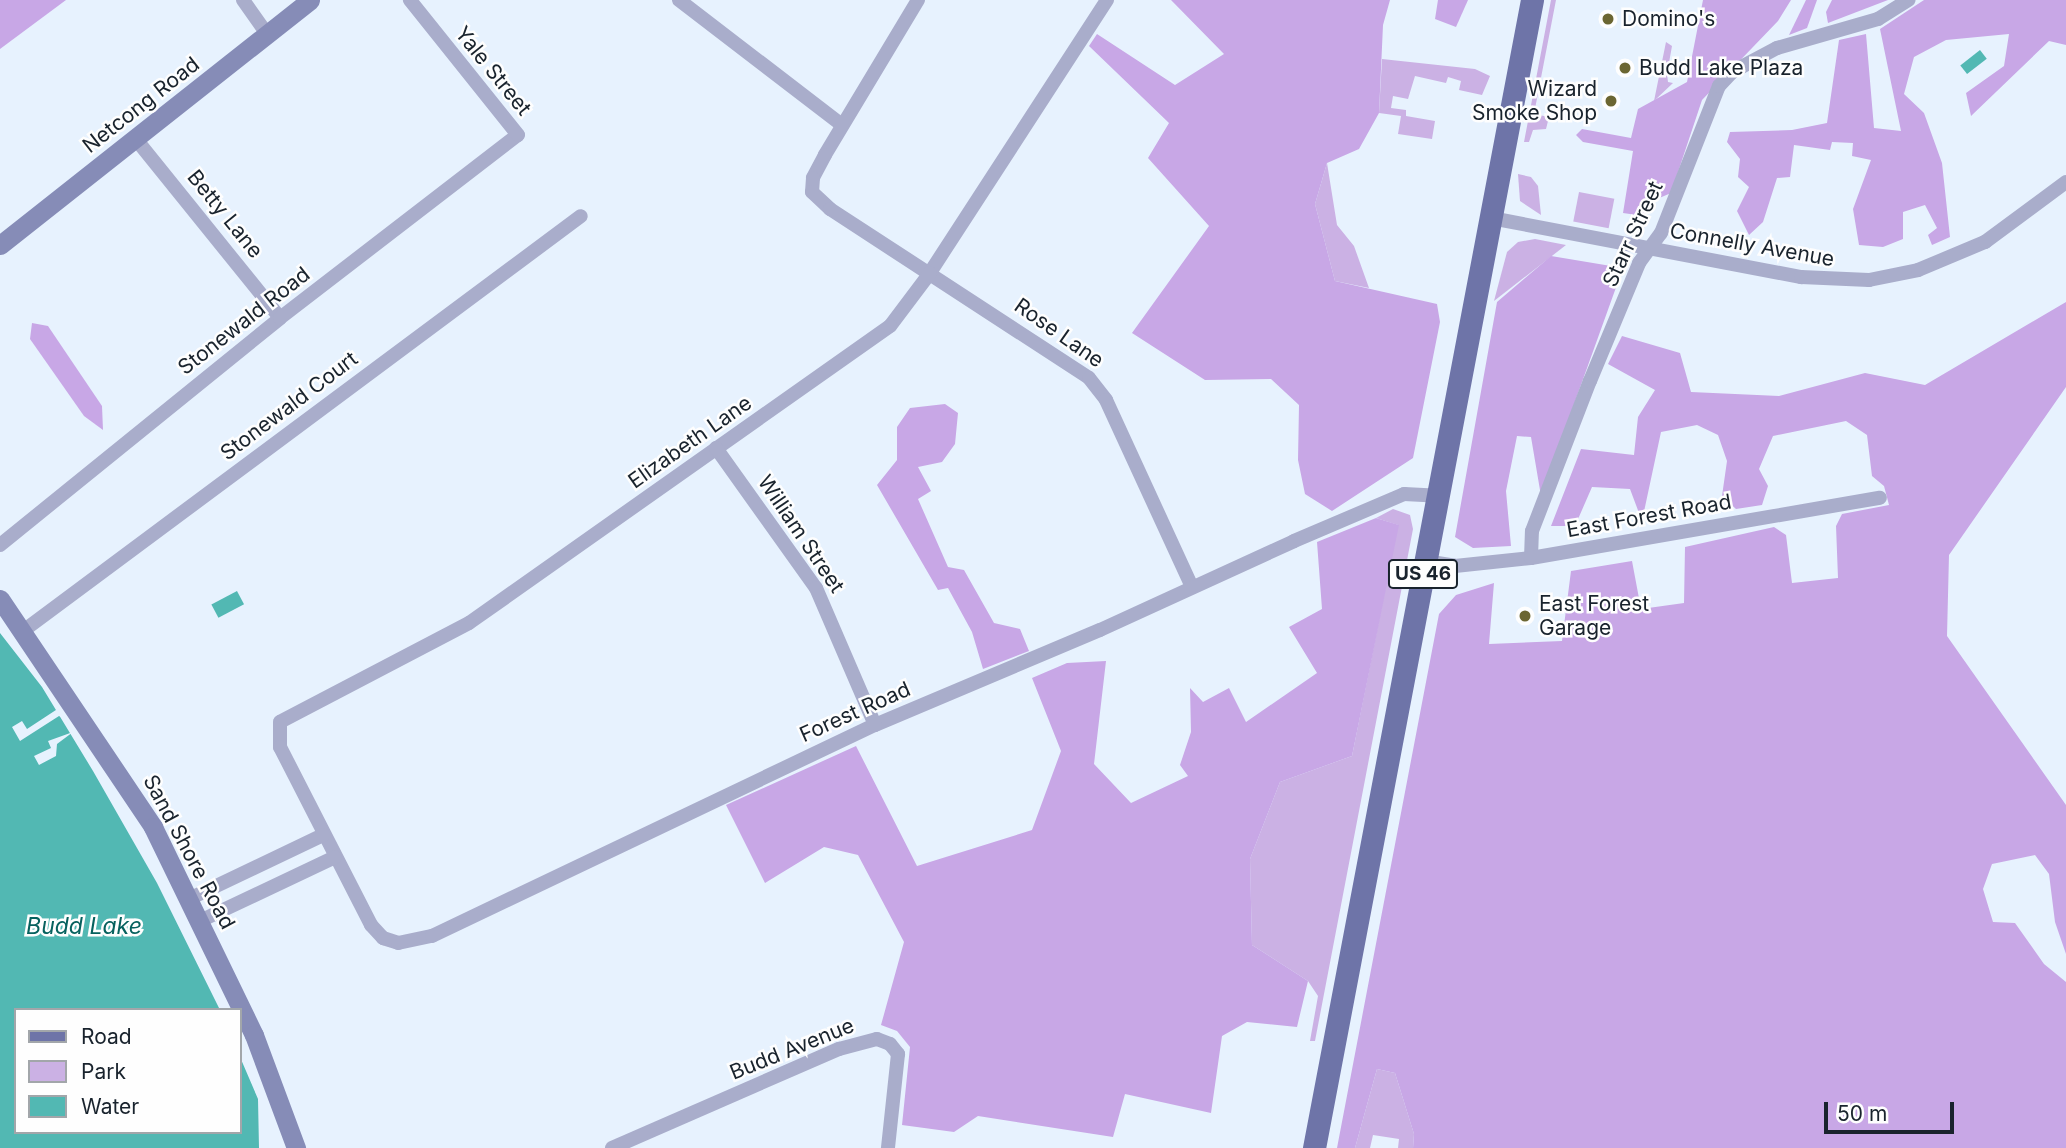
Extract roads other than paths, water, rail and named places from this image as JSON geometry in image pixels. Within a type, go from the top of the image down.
[{"type":"main road","name":"US 46","points":[[1314,1148],[1532,0]]},
{"type":"street","points":[[243,0],[267,34]]},
{"type":"street","name":"Netcong Road","points":[[0,245],[310,0]]},
{"type":"street","name":"Yale Street","points":[[410,0],[518,135]]},
{"type":"street","points":[[679,0],[842,125],[918,0]]},
{"type":"street","name":"Elizabeth Lane","points":[[335,857],[280,747],[277,732],[283,719],[469,623],[890,326],[930,273],[1107,0]]},
{"type":"street","name":"Starr Street","points":[[1531,558],[1532,531],[1590,381],[1639,263],[1661,233],[1709,106],[1727,76],[1777,48],[1878,19],[1908,0]]},
{"type":"street","name":"Rose Lane","points":[[842,125],[813,178],[812,192],[830,209],[1038,342],[1097,386],[1192,587]]},
{"type":"street","name":"Stonewald Road","points":[[0,545],[281,318],[518,135]]},
{"type":"street","name":"Betty Lane","points":[[135,138],[281,318]]},
{"type":"street","name":"Connelly Avenue","points":[[1491,218],[1801,277],[1869,281],[1918,270],[1985,242],[2066,182]]},
{"type":"street","name":"Stonewald Court","points":[[23,631],[581,216]]},
{"type":"street","name":"William Street","points":[[716,448],[816,588],[874,725]]},
{"type":"street","name":"Forest Road","points":[[335,857],[379,935],[398,943],[420,940],[874,725],[1388,500],[1412,493],[1438,496]]},
{"type":"street","name":"East Forest Road","points":[[1425,561],[1455,566],[1531,558],[1880,498]]},
{"type":"street","name":"Sand Shore Road","points":[[0,599],[134,794],[191,898],[242,1008]]},
{"type":"street","points":[[191,898],[323,835]]},
{"type":"street","points":[[202,920],[335,857]]},
{"type":"street","name":"Sand Shore Road","points":[[242,1008],[296,1148]]},
{"type":"street","name":"Budd Avenue","points":[[612,1148],[839,1049],[877,1039],[893,1046],[898,1059],[888,1148]]},
{"type":"water","points":[[1980,50],[1987,59],[1967,74],[1960,65]]},
{"type":"water","points":[[237,591],[244,604],[218,618],[211,605]]},
{"type":"water","name":"Budd Lake","points":[[0,633],[42,687],[93,771],[157,883],[219,1008],[14,1008],[14,1134],[242,1134],[242,1062],[258,1099],[259,1148],[0,1148]]},
{"type":"place","name":"Domino's","points":[[1608,19]]},
{"type":"place","name":"Budd Lake Plaza","points":[[1625,68]]},
{"type":"place","name":"Wizard Smoke Shop","points":[[1611,101]]},
{"type":"place","name":"East Forest Garage","points":[[1525,616]]}]
